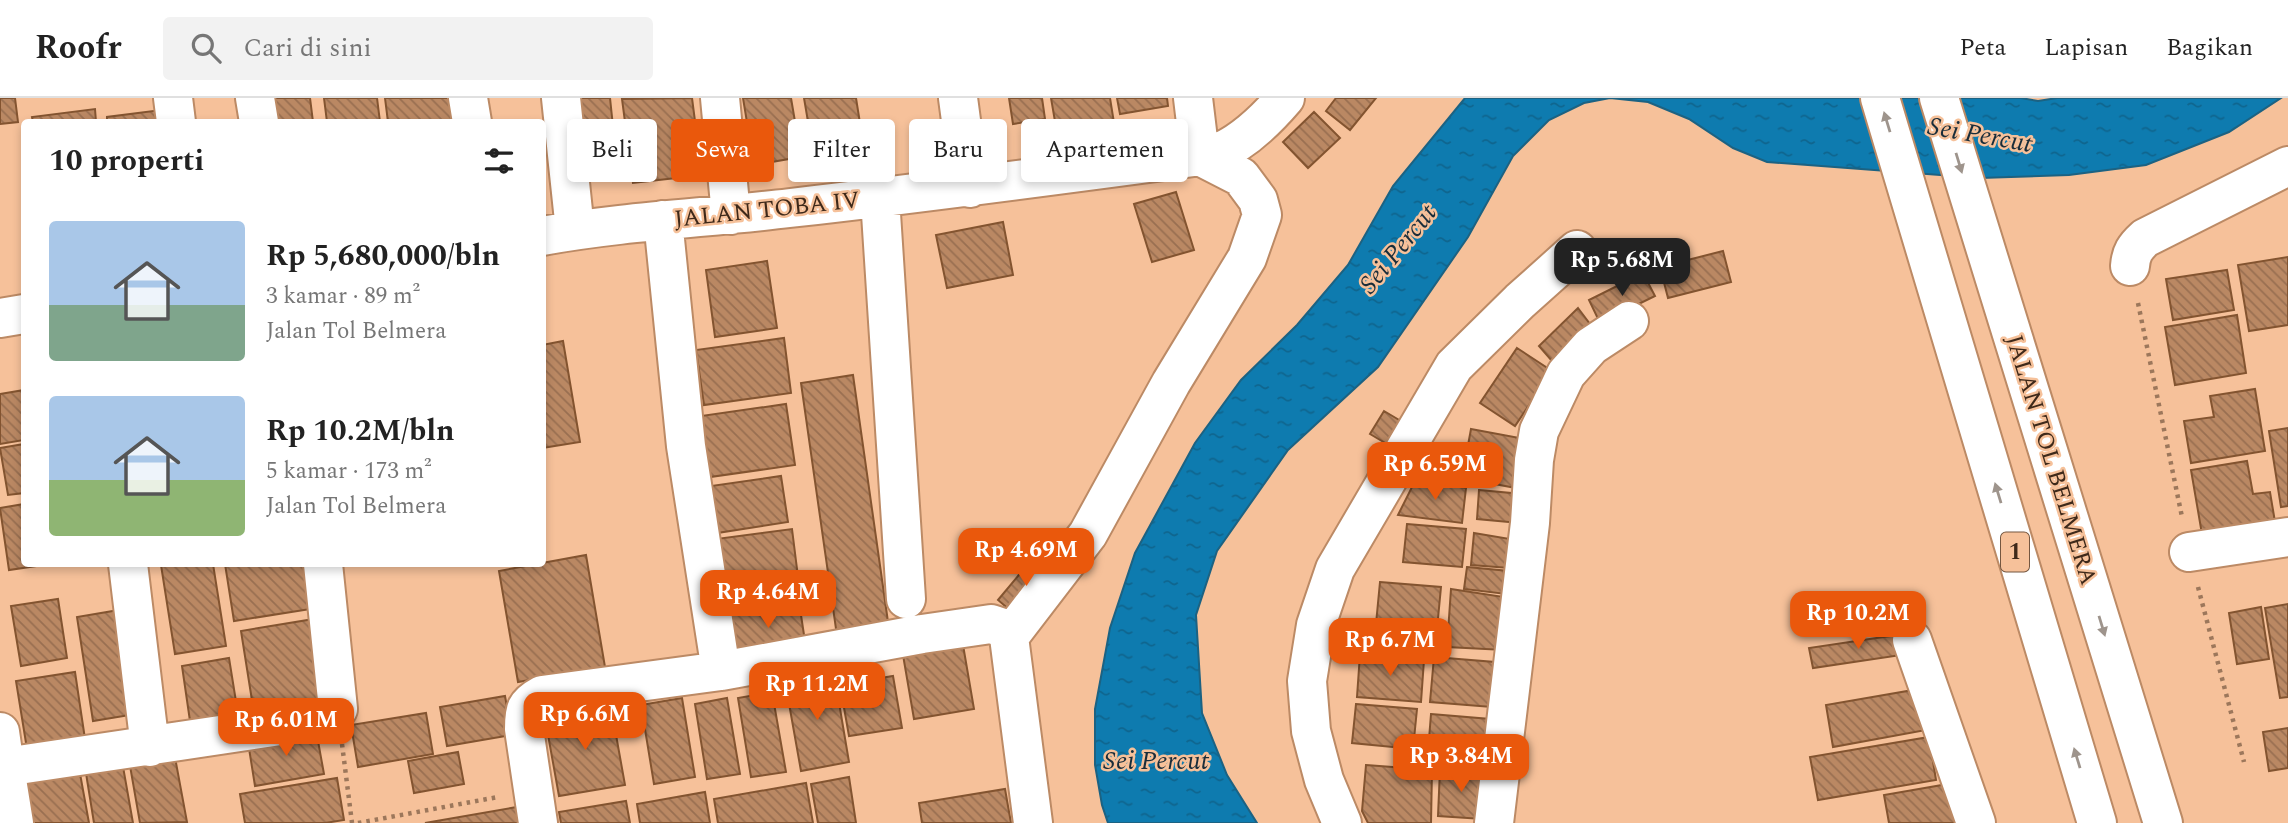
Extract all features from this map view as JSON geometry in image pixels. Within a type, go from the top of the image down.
[{"type":"main road","points":[[173,98],[176,119]]},
{"type":"main road","points":[[255,98],[258,119]]},
{"type":"main road","points":[[468,98],[472,119]]},
{"type":"main road","points":[[559,233],[561,98]]},
{"type":"main road","points":[[720,98],[731,215]]},
{"type":"main road","points":[[958,98],[970,188]]},
{"type":"main road","points":[[1009,637],[1088,534],[1171,383],[1247,258],[1262,215],[1258,200],[1241,177],[1200,156],[1192,98]]},
{"type":"main road","name":"JALAN TOBA IV","points":[[559,233],[970,188],[1215,154],[1229,148],[1285,98]]},
{"type":"main road","name":"1","points":[[1880,98],[2096,823]]},
{"type":"main road","name":"JALAN TOL BELMERA","points":[[1939,98],[2162,823]]},
{"type":"main road","points":[[2130,266],[2131,254],[2145,238],[2288,166]]},
{"type":"main road","points":[[880,198],[906,599]]},
{"type":"main road","points":[[663,220],[687,446],[721,671]]},
{"type":"main road","points":[[1342,823],[1325,780],[1311,731],[1307,681],[1317,625],[1335,569],[1454,366],[1577,250]]},
{"type":"main road","points":[[0,318],[21,314]]},
{"type":"main road","points":[[1494,823],[1539,431],[1566,374],[1591,346],[1629,321]]},
{"type":"main road","points":[[2189,552],[2288,537]]},
{"type":"main road","points":[[128,567],[150,747]]},
{"type":"main road","points":[[323,567],[338,709]]},
{"type":"main road","points":[[536,807],[524,714],[530,701],[542,695],[721,671],[991,624],[1003,628],[1009,637],[1033,823]]},
{"type":"main road","points":[[1912,640],[1976,823]]},
{"type":"main road","points":[[14,823],[3,749],[150,747],[287,725]]},
{"type":"path","points":[[338,709],[352,823]]},
{"type":"path","points":[[358,823],[536,807]]},
{"type":"water","name":"Sei Percut","points":[[1465,98],[1610,98],[1584,103],[1549,120],[1513,156],[1468,237],[1378,367],[1288,450],[1217,551],[1196,615],[1202,713],[1227,775],[1257,823],[1108,823],[1095,765],[1095,709],[1110,628],[1135,553],[1195,443],[1241,380],[1297,325],[1348,265],[1393,186]]},
{"type":"water","points":[[1610,98],[2021,98],[2038,101],[2057,98],[2281,98],[2229,132],[2146,165],[2069,175],[1980,178],[1767,162],[1733,148],[1689,119],[1648,102]]},
{"type":"building","points":[[0,98],[15,98],[18,122],[0,124]]},
{"type":"building","points":[[267,98],[310,98],[313,119],[270,119]]},
{"type":"building","points":[[324,98],[377,98],[380,119],[327,119]]},
{"type":"building","points":[[385,98],[449,98],[452,119],[388,119]]},
{"type":"building","points":[[563,98],[610,98],[612,119],[567,119],[567,132]]},
{"type":"building","points":[[692,98],[695,119],[671,119],[671,179],[657,180],[657,119],[625,119],[622,99]]},
{"type":"building","points":[[743,98],[791,98],[795,119],[788,119],[788,159],[774,162],[774,119],[746,119]]},
{"type":"building","points":[[804,98],[856,98],[859,119],[808,119]]},
{"type":"building","points":[[1009,98],[1042,98],[1045,119],[1021,119],[1021,123],[1013,124]]},
{"type":"building","points":[[1051,98],[1110,98],[1113,119],[1055,119]]},
{"type":"building","points":[[1117,98],[1167,98],[1168,106],[1120,114]]},
{"type":"building","points":[[1336,98],[1376,98],[1350,130],[1326,111]]},
{"type":"building","points":[[95,109],[96,119],[32,119]]},
{"type":"building","points":[[161,110],[162,119],[107,119]]},
{"type":"building","points":[[1314,112],[1340,138],[1308,168],[1283,142]]},
{"type":"building","points":[[1176,192],[1194,250],[1152,262],[1134,204]]},
{"type":"building","points":[[1003,222],[1013,275],[947,288],[936,235]]},
{"type":"building","points":[[1723,251],[1731,282],[1668,298],[1660,267]]},
{"type":"building","points":[[2288,257],[2288,325],[2249,331],[2238,265]]},
{"type":"building","points":[[767,261],[777,328],[715,337],[706,270]]},
{"type":"building","points":[[2227,270],[2234,310],[2173,320],[2166,279]]},
{"type":"building","points":[[1643,273],[1655,296],[1600,323],[1589,300]]},
{"type":"building","points":[[1578,308],[1590,324],[1558,368],[1539,346]]},
{"type":"building","points":[[2237,315],[2246,373],[2175,385],[2165,327]]},
{"type":"building","points":[[784,338],[791,393],[704,405],[696,350]]},
{"type":"building","points":[[563,341],[580,442],[546,447],[546,344]]},
{"type":"building","points":[[1517,348],[1552,371],[1515,426],[1480,403]]},
{"type":"building","points":[[853,375],[889,629],[837,636],[801,383]]},
{"type":"building","points":[[2255,389],[2265,451],[2191,463],[2184,421],[2214,417],[2210,396]]},
{"type":"building","points":[[21,390],[21,440],[0,444],[0,394]]},
{"type":"building","points":[[786,404],[795,465],[710,477],[701,416]]},
{"type":"building","points":[[1384,411],[1411,427],[1397,450],[1370,434]]},
{"type":"building","points":[[2288,428],[2288,506],[2281,507],[2269,431]]},
{"type":"building","points":[[1471,429],[1525,439],[1516,488],[1462,478]]},
{"type":"building","points":[[21,444],[21,493],[8,495],[0,448]]},
{"type":"building","points":[[2247,461],[2253,494],[2270,492],[2276,528],[2203,540],[2191,470]]},
{"type":"building","points":[[781,476],[788,522],[717,533],[711,486]]},
{"type":"building","points":[[1416,479],[1466,488],[1462,523],[1398,515]]},
{"type":"building","points":[[1479,490],[1522,494],[1519,523],[1477,519]]},
{"type":"building","points":[[21,504],[21,567],[30,567],[9,570],[0,508]]},
{"type":"building","points":[[1407,524],[1466,529],[1462,567],[1403,562]]},
{"type":"building","points":[[792,529],[800,593],[725,604],[716,539]]},
{"type":"building","points":[[1474,533],[1510,539],[1509,568],[1471,565]]},
{"type":"building","points":[[586,555],[605,667],[518,682],[499,571],[521,567],[546,567],[546,562]]},
{"type":"building","points":[[1033,558],[1054,575],[1019,618],[998,600]]},
{"type":"building","points":[[161,567],[213,567],[226,646],[175,654]]},
{"type":"building","points":[[225,567],[310,567],[317,608],[234,621]]},
{"type":"building","points":[[1467,567],[1509,571],[1506,594],[1464,589]]},
{"type":"building","points":[[1380,582],[1441,587],[1435,650],[1374,645]]},
{"type":"building","points":[[1451,589],[1504,597],[1504,650],[1447,647]]},
{"type":"building","points":[[58,599],[67,658],[21,666],[11,606]]},
{"type":"building","points":[[799,602],[806,648],[738,658],[731,611]]},
{"type":"building","points":[[2288,604],[2288,697],[2280,698],[2265,608]]},
{"type":"building","points":[[2261,607],[2269,659],[2237,664],[2229,613]]},
{"type":"building","points":[[119,610],[136,714],[93,721],[77,617]]},
{"type":"building","points":[[320,618],[333,701],[254,713],[241,631]]},
{"type":"building","points":[[1904,634],[1908,654],[1813,668],[1809,648]]},
{"type":"building","points":[[963,645],[974,709],[914,719],[903,655]]},
{"type":"building","points":[[1360,654],[1424,660],[1421,702],[1357,697]]},
{"type":"building","points":[[1434,657],[1507,663],[1504,708],[1430,702]]},
{"type":"building","points":[[229,658],[238,714],[190,721],[182,666]]},
{"type":"building","points":[[75,672],[85,739],[27,749],[16,681]]},
{"type":"building","points":[[834,673],[849,762],[801,771],[785,681]]},
{"type":"building","points":[[893,676],[902,728],[849,736],[840,685]]},
{"type":"building","points":[[1919,689],[1926,730],[1833,747],[1826,705]]},
{"type":"building","points":[[772,692],[786,772],[751,777],[738,698]]},
{"type":"building","points":[[505,696],[512,735],[447,746],[440,707]]},
{"type":"building","points":[[682,698],[695,777],[654,784],[641,705]]},
{"type":"building","points":[[727,698],[740,774],[707,779],[695,704]]},
{"type":"building","points":[[1356,704],[1417,709],[1413,749],[1352,743]]},
{"type":"building","points":[[611,707],[625,785],[559,796],[545,718]]},
{"type":"building","points":[[426,713],[433,754],[358,767],[351,725]]},
{"type":"building","points":[[1431,714],[1490,719],[1487,757],[1428,752]]},
{"type":"building","points":[[2288,728],[2288,768],[2269,771],[2263,732]]},
{"type":"building","points":[[316,730],[324,774],[255,786],[248,742]]},
{"type":"building","points":[[1929,737],[1936,780],[1818,800],[1810,757]]},
{"type":"building","points":[[174,752],[187,822],[140,823],[129,760]]},
{"type":"building","points":[[458,752],[464,784],[414,793],[408,761]]},
{"type":"building","points":[[122,761],[133,823],[94,823],[85,767]]},
{"type":"building","points":[[1366,765],[1432,770],[1431,823],[1368,823],[1362,811]]},
{"type":"building","points":[[79,768],[89,823],[29,823],[21,778]]},
{"type":"building","points":[[1440,769],[1484,772],[1482,819],[1438,816]]},
{"type":"building","points":[[849,777],[856,823],[818,823],[811,784]]},
{"type":"building","points":[[337,778],[344,820],[325,823],[245,823],[240,794]]},
{"type":"building","points":[[806,783],[813,823],[718,823],[714,799]]},
{"type":"building","points":[[1948,784],[1955,823],[1889,823],[1884,795]]},
{"type":"building","points":[[1005,789],[1011,823],[922,823],[919,803]]},
{"type":"building","points":[[705,792],[710,823],[640,823],[637,804]]},
{"type":"building","points":[[626,801],[630,823],[561,823],[559,812]]},
{"type":"building","points":[[517,807],[519,823],[425,823]]}]
